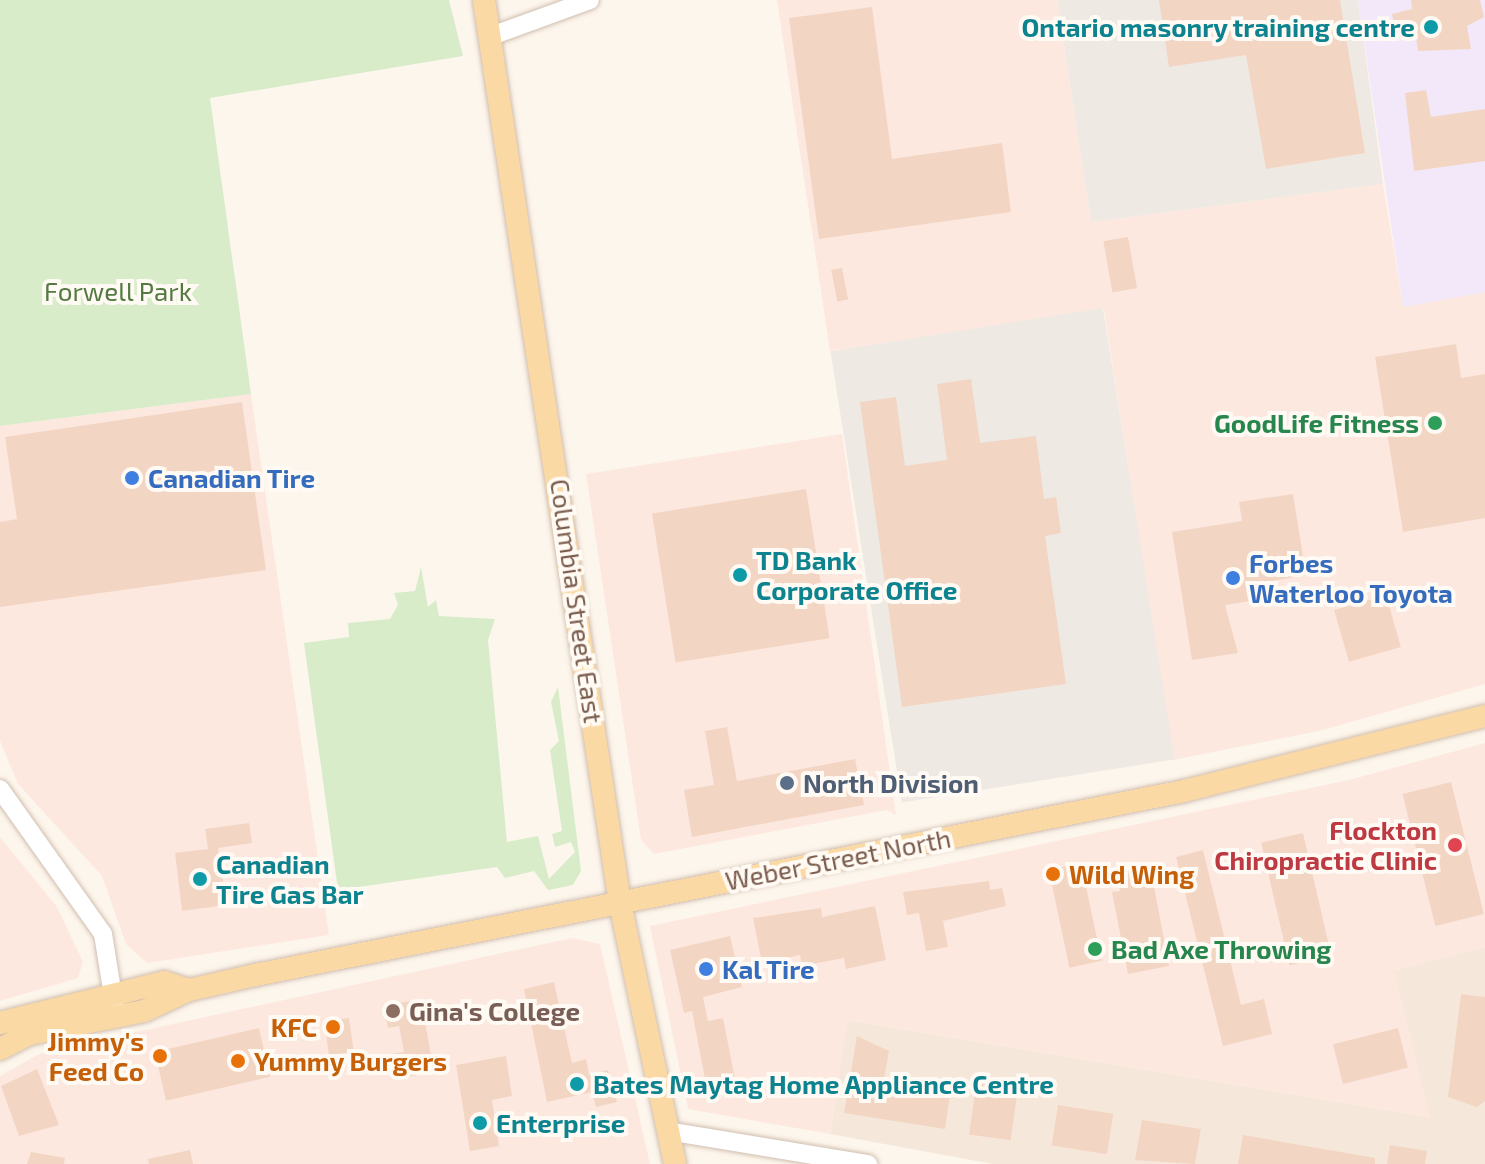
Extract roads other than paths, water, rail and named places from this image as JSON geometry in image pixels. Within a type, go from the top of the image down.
[{"type":"main road","name":"Columbia Street East","points":[[484,0],[494,35],[620,903],[675,1164]]},
{"type":"main road","name":"Weber Street North","points":[[0,1049],[30,1034],[169,1004],[189,990],[1194,789],[1485,716]]},
{"type":"main road","name":"Weber Street North","points":[[0,1023],[113,991],[164,982],[189,990]]},
{"type":"street","points":[[494,35],[590,0]]},
{"type":"street","points":[[0,789],[103,934],[116,1015]]},
{"type":"street","points":[[668,1131],[868,1164]]},
{"type":"place","name":"Ontario masonry training centre","points":[[1431,27]]},
{"type":"place","name":"GoodLife Fitness","points":[[1435,423]]},
{"type":"place","name":"Canadian Tire","points":[[132,478]]},
{"type":"place","name":"TD Bank Corporate Office","points":[[740,575]]},
{"type":"place","name":"Forbes Waterloo Toyota","points":[[1233,578]]},
{"type":"place","name":"North Division","points":[[787,783]]},
{"type":"place","name":"Flockton Chiropractic Clinic","points":[[1455,845]]},
{"type":"place","name":"Wild Wing","points":[[1053,874]]},
{"type":"place","name":"Canadian Tire Gas Bar","points":[[200,879]]},
{"type":"place","name":"Bad Axe Throwing","points":[[1095,949]]},
{"type":"place","name":"Kal Tire","points":[[706,969]]},
{"type":"place","name":"Gina's College","points":[[393,1011]]},
{"type":"place","name":"KFC","points":[[333,1027]]},
{"type":"place","name":"Jimmy's Feed Co","points":[[160,1056]]},
{"type":"place","name":"Yummy Burgers","points":[[238,1061]]},
{"type":"place","name":"Bates Maytag Home Appliance Centre","points":[[577,1084]]},
{"type":"place","name":"Enterprise","points":[[480,1123]]},
{"type":"park label","name":"Forwell Park","points":[[118,291]]}]
